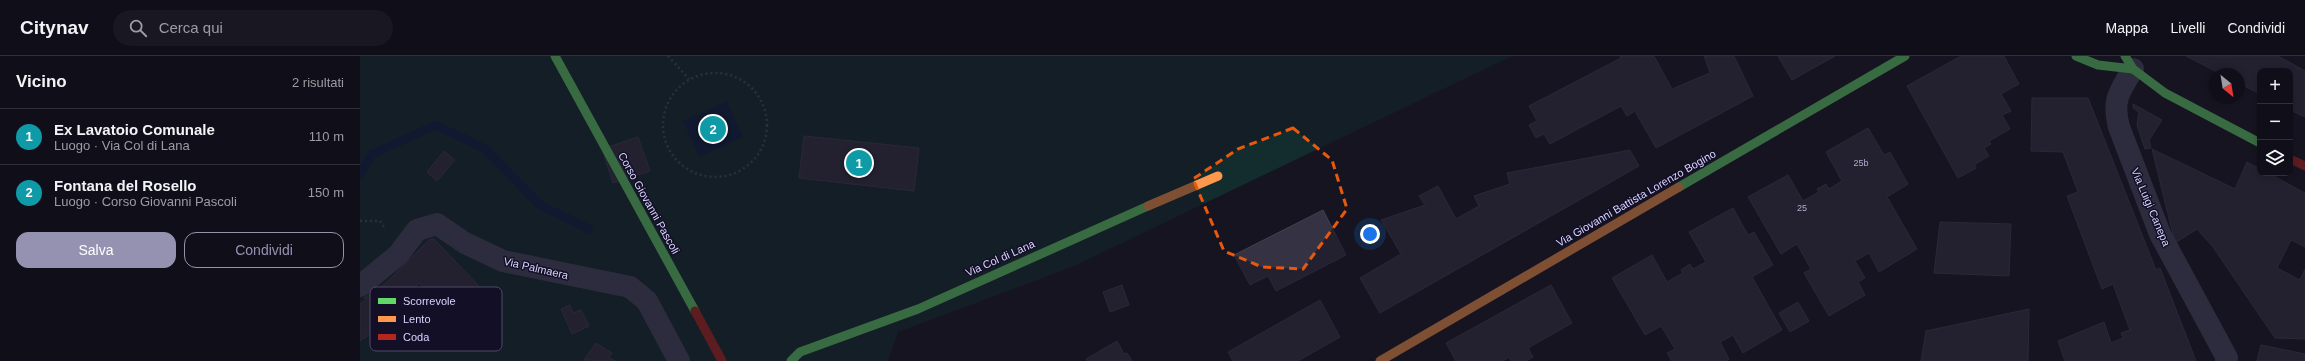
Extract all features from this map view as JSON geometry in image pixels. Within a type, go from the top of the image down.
[{"type":"street","name":"Corso Giovanni Pascoli","points":[[555,56],[722,361]]},
{"type":"street","name":"Via Giovanni Battista Lorenzo Bogino","points":[[1380,361],[1905,56]]},
{"type":"street","points":[[2076,56],[2098,65],[2129,63],[2165,93],[2257,141]]},
{"type":"street","name":"Via Luigi Canepa","points":[[2129,63],[2114,109],[2119,127],[2160,234],[2227,358],[2226,361]]},
{"type":"street","points":[[2293,160],[2305,166]]},
{"type":"street","name":"Via Col di Lana","points":[[793,358],[918,309],[1114,220],[1218,176]]},
{"type":"street","name":"Via Palmaera","points":[[360,286],[398,255],[417,230],[437,224],[465,243],[503,262],[630,287],[647,301],[679,361]]},
{"type":"path","points":[[668,56],[689,79]]},
{"type":"path","points":[[721,72],[738,77],[752,86],[762,99],[767,115],[768,132],[763,148],[754,161],[740,172],[723,177],[705,176],[688,170],[674,158],[665,142],[662,124],[666,106],[675,91],[689,79],[704,73],[721,72]]},
{"type":"highlighted area","points":[[1293,128],[1332,160],[1347,209],[1303,269],[1262,267],[1224,251],[1193,179],[1238,149]]},
{"type":"green space","points":[[360,56],[1512,56],[1072,267],[898,332],[888,361],[360,361]]},
{"type":"water","points":[[727,101],[743,137],[699,157],[683,121]]},
{"type":"building","points":[[1620,56],[1654,56],[1672,89],[1710,73],[1704,56],[1734,56],[1753,96],[1656,148],[1635,111],[1627,116],[1621,106],[1550,144],[1544,134],[1536,138],[1529,125],[1537,121],[1529,106],[1621,58]]},
{"type":"building","points":[[1778,56],[1835,56],[1792,80]]},
{"type":"building","points":[[1961,56],[2004,56],[2019,84],[2001,94],[2011,111],[2002,115],[2010,129],[1989,141],[1991,144],[1984,148],[1989,156],[1974,165],[1976,168],[1958,178],[1907,86]]},
{"type":"building","points":[[2186,56],[2278,56],[2305,71],[2305,117],[2293,111],[2293,68],[2257,68],[2257,92],[2245,86],[2245,68],[2209,68]]},
{"type":"building","points":[[2032,98],[2088,98],[2156,270],[2160,268],[2196,361],[2065,361],[2058,341],[2104,322],[2111,343],[2123,338],[2121,333],[2130,330],[2113,284],[2102,289],[2067,196],[2078,192],[2063,152],[2031,151]]},
{"type":"building","points":[[2133,104],[2162,120],[2149,140],[2151,148],[2145,149],[2137,125],[2139,112],[2133,108]]},
{"type":"building","points":[[1868,128],[1884,155],[1890,152],[1908,184],[1887,197],[1917,249],[1879,272],[1869,253],[1855,261],[1865,278],[1858,282],[1865,295],[1829,316],[1804,273],[1811,269],[1797,244],[1781,254],[1748,197],[1788,175],[1803,201],[1819,192],[1817,189],[1826,184],[1829,189],[1842,181],[1826,152]]},
{"type":"building","points":[[804,136],[919,148],[914,191],[799,178]]},
{"type":"building","points":[[638,137],[650,171],[613,183],[602,149]]},
{"type":"building","points":[[2152,149],[2235,189],[2247,162],[2257,167],[2257,176],[2274,176],[2305,193],[2305,247],[2291,240],[2277,268],[2300,280],[2305,269],[2305,339],[2275,338],[2213,247],[2197,229],[2175,243]]},
{"type":"building","points":[[1630,150],[1639,166],[1380,313],[1360,278],[1401,254],[1381,220],[1425,205],[1419,196],[1438,186],[1456,219],[1479,206],[1474,196],[1510,184],[1507,173]]},
{"type":"building","points":[[444,151],[455,160],[437,181],[427,172]]},
{"type":"building","points":[[1733,208],[1748,235],[1754,232],[1773,265],[1752,277],[1782,330],[1743,353],[1733,335],[1720,342],[1729,359],[1726,361],[1672,361],[1667,353],[1675,349],[1661,326],[1645,335],[1612,278],[1652,255],[1667,282],[1683,273],[1681,270],[1690,264],[1693,269],[1706,262],[1689,232]]},
{"type":"building","points":[[1323,210],[1346,255],[1276,291],[1268,276],[1250,285],[1234,255]]},
{"type":"building","points":[[1940,222],[2011,224],[2009,276],[1934,273]]},
{"type":"building","points":[[434,239],[480,287],[423,287],[419,283],[415,287],[380,287],[429,240]]},
{"type":"building","points":[[1122,285],[1129,305],[1110,312],[1103,292]]},
{"type":"building","points":[[1551,285],[1572,323],[1528,348],[1533,357],[1526,361],[1511,361],[1509,357],[1503,361],[1456,361],[1446,343]]},
{"type":"building","points":[[370,294],[370,334],[360,341],[360,304],[366,300],[364,298]]},
{"type":"building","points":[[1320,300],[1340,337],[1298,361],[1233,361],[1228,352]]},
{"type":"building","points":[[1798,302],[1809,321],[1790,332],[1779,313]]},
{"type":"building","points":[[570,305],[573,313],[581,310],[589,326],[572,334],[561,309]]},
{"type":"building","points":[[2029,309],[2028,361],[1921,361],[1926,331]]},
{"type":"building","points":[[1117,341],[1124,354],[1127,353],[1132,361],[1087,361],[1086,359]]},
{"type":"building","points":[[596,343],[612,353],[609,357],[615,361],[584,360]]},
{"type":"building","points":[[2261,345],[2305,354],[2305,361],[2257,361]]},
{"type":"waterway","points":[[360,174],[372,154],[436,125],[485,149],[540,205],[589,229]]},
{"type":"traffic: fast","points":[[555,56],[695,311]]},
{"type":"traffic: fast","points":[[1679,187],[1905,56]]},
{"type":"traffic: fast","points":[[2076,56],[2098,65],[2133,69]]},
{"type":"traffic: fast","points":[[2125,56],[2133,69],[2165,93],[2257,141]]},
{"type":"traffic: fast","points":[[791,361],[800,352],[918,309],[1148,206]]},
{"type":"traffic: slow","points":[[1148,206],[1218,176]]},
{"type":"traffic: slow","points":[[1380,361],[1679,187]]},
{"type":"traffic: jam","points":[[2293,160],[2305,166]]},
{"type":"traffic: jam","points":[[695,311],[722,361]]},
{"type":"place","name":"Fontana del Rosello","points":[[713,129]]},
{"type":"place","name":"Ex Lavatoio Comunale","points":[[859,163]]}]
